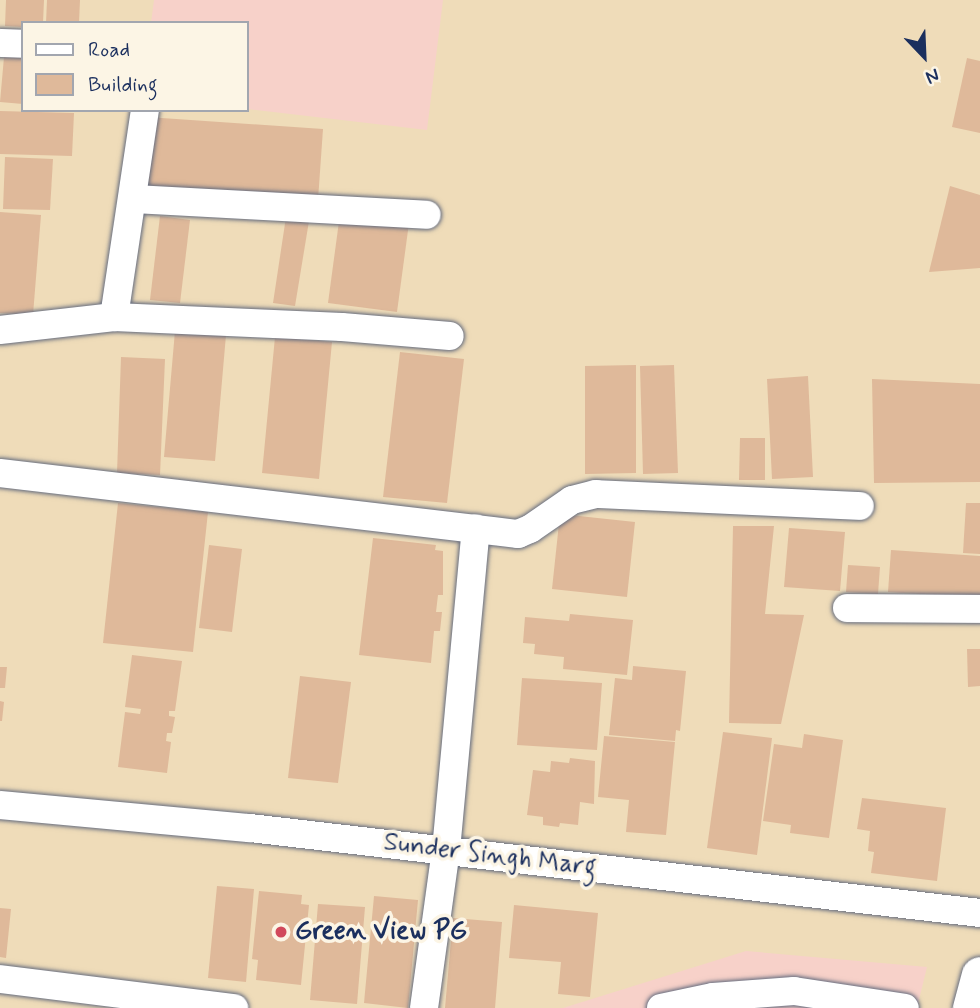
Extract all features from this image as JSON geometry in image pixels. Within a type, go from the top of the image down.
[{"type":"main road","points":[[971,1008],[980,975]]},
{"type":"street","points":[[0,43],[21,44]]},
{"type":"street","points":[[114,317],[134,199],[145,112]]},
{"type":"street","points":[[134,199],[427,215]]},
{"type":"street","points":[[0,330],[114,317],[355,328],[450,336]]},
{"type":"street","points":[[0,473],[518,534],[530,529],[572,500],[596,494],[860,506]]},
{"type":"street","points":[[424,1008],[446,850],[476,528]]},
{"type":"street","points":[[847,608],[980,608]]},
{"type":"street","name":"Sunder Singh Marg","points":[[0,806],[250,828],[980,914]]},
{"type":"street","points":[[0,979],[234,1008]]},
{"type":"street","points":[[665,1007],[713,997],[794,991],[905,1008]]},
{"type":"shaded area","points":[[154,0],[443,0],[427,130],[248,109],[248,21],[151,21]]},
{"type":"shaded area","points":[[746,951],[927,967],[917,1008],[563,1008]]},
{"type":"building","points":[[6,0],[44,0],[43,21],[21,21],[21,27],[5,26]]},
{"type":"building","points":[[47,0],[80,0],[79,21],[46,21]]},
{"type":"building","points":[[5,46],[21,48],[21,104],[0,102]]},
{"type":"building","points":[[967,58],[980,61],[980,133],[952,127]]},
{"type":"building","points":[[0,111],[74,113],[72,156],[0,154]]},
{"type":"building","points":[[147,117],[323,129],[318,200],[142,188]]},
{"type":"building","points":[[5,157],[53,159],[50,210],[3,209]]},
{"type":"building","points":[[950,186],[980,195],[980,268],[929,272]]},
{"type":"building","points":[[0,212],[41,215],[33,315],[0,313]]},
{"type":"building","points":[[340,214],[409,223],[397,312],[328,303]]},
{"type":"building","points":[[160,216],[190,220],[180,303],[150,300]]},
{"type":"building","points":[[286,217],[309,221],[295,306],[273,303]]},
{"type":"building","points":[[175,331],[226,335],[215,461],[164,457]]},
{"type":"building","points":[[275,337],[332,342],[319,479],[262,473]]},
{"type":"building","points":[[400,352],[464,359],[447,503],[383,497]]},
{"type":"building","points":[[121,357],[165,359],[160,475],[117,473]]},
{"type":"building","points":[[636,365],[636,473],[585,474],[585,366]]},
{"type":"building","points":[[674,365],[678,473],[643,474],[640,366]]},
{"type":"building","points":[[808,376],[813,477],[772,479],[767,379]]},
{"type":"building","points":[[872,379],[980,384],[980,482],[874,483]]},
{"type":"building","points":[[740,438],[765,438],[765,480],[739,480]]},
{"type":"building","points":[[118,503],[208,512],[193,652],[103,643]]},
{"type":"building","points":[[966,503],[980,503],[980,554],[963,553]]},
{"type":"building","points":[[560,514],[635,522],[627,597],[552,589]]},
{"type":"building","points":[[733,526],[774,526],[765,614],[804,615],[781,724],[729,723]]},
{"type":"building","points":[[789,528],[845,532],[840,591],[784,587]]},
{"type":"building","points":[[373,538],[436,545],[435,550],[443,551],[443,595],[438,595],[436,612],[442,612],[440,631],[434,631],[431,663],[359,655]]},
{"type":"building","points":[[209,545],[242,549],[232,632],[199,628]]},
{"type":"building","points":[[891,550],[980,556],[980,598],[888,592]]},
{"type":"building","points":[[848,565],[880,567],[878,594],[846,592]]},
{"type":"building","points":[[570,614],[633,620],[627,675],[563,669],[564,657],[534,654],[535,644],[523,643],[525,617],[569,621]]},
{"type":"building","points":[[967,649],[980,649],[980,686],[968,687]]},
{"type":"building","points":[[132,655],[182,661],[175,711],[169,711],[169,716],[175,717],[172,733],[167,733],[166,741],[171,742],[167,773],[118,767],[125,712],[140,714],[141,709],[125,707]]},
{"type":"building","points":[[633,666],[686,671],[680,731],[676,730],[675,741],[609,735],[615,678],[632,680]]},
{"type":"building","points":[[0,667],[7,667],[5,688],[0,688]]},
{"type":"building","points":[[300,676],[351,682],[338,783],[288,778]]},
{"type":"building","points":[[522,678],[602,683],[597,750],[517,745]]},
{"type":"building","points":[[0,701],[4,702],[2,721],[0,721]]},
{"type":"building","points":[[723,732],[772,738],[757,855],[707,848]]},
{"type":"building","points":[[804,734],[843,740],[829,838],[790,833],[791,825],[763,821],[774,744],[802,748]]},
{"type":"building","points":[[604,736],[675,742],[666,835],[626,832],[629,800],[598,797]]},
{"type":"building","points":[[570,758],[595,761],[594,804],[580,802],[578,825],[543,825],[543,817],[527,815],[533,770],[550,772],[551,761],[569,763]]},
{"type":"building","points":[[862,798],[946,808],[937,881],[871,873],[874,852],[868,851],[870,831],[857,829]]},
{"type":"building","points":[[217,886],[254,889],[246,982],[208,978]]},
{"type":"building","name":"Green View PG","points":[[259,891],[302,895],[301,904],[309,905],[301,985],[256,980],[258,960],[252,959]]},
{"type":"building","points":[[374,896],[418,900],[408,1008],[364,1003]]},
{"type":"building","points":[[318,904],[365,907],[357,1004],[310,1000]]},
{"type":"building","points":[[514,905],[598,913],[590,997],[558,994],[561,962],[509,958]]},
{"type":"building","points":[[0,908],[11,909],[6,958],[0,957]]},
{"type":"building","points":[[453,918],[502,922],[495,1008],[445,1008]]},
{"type":"place","name":"Green View PG","points":[[281,932]]}]
